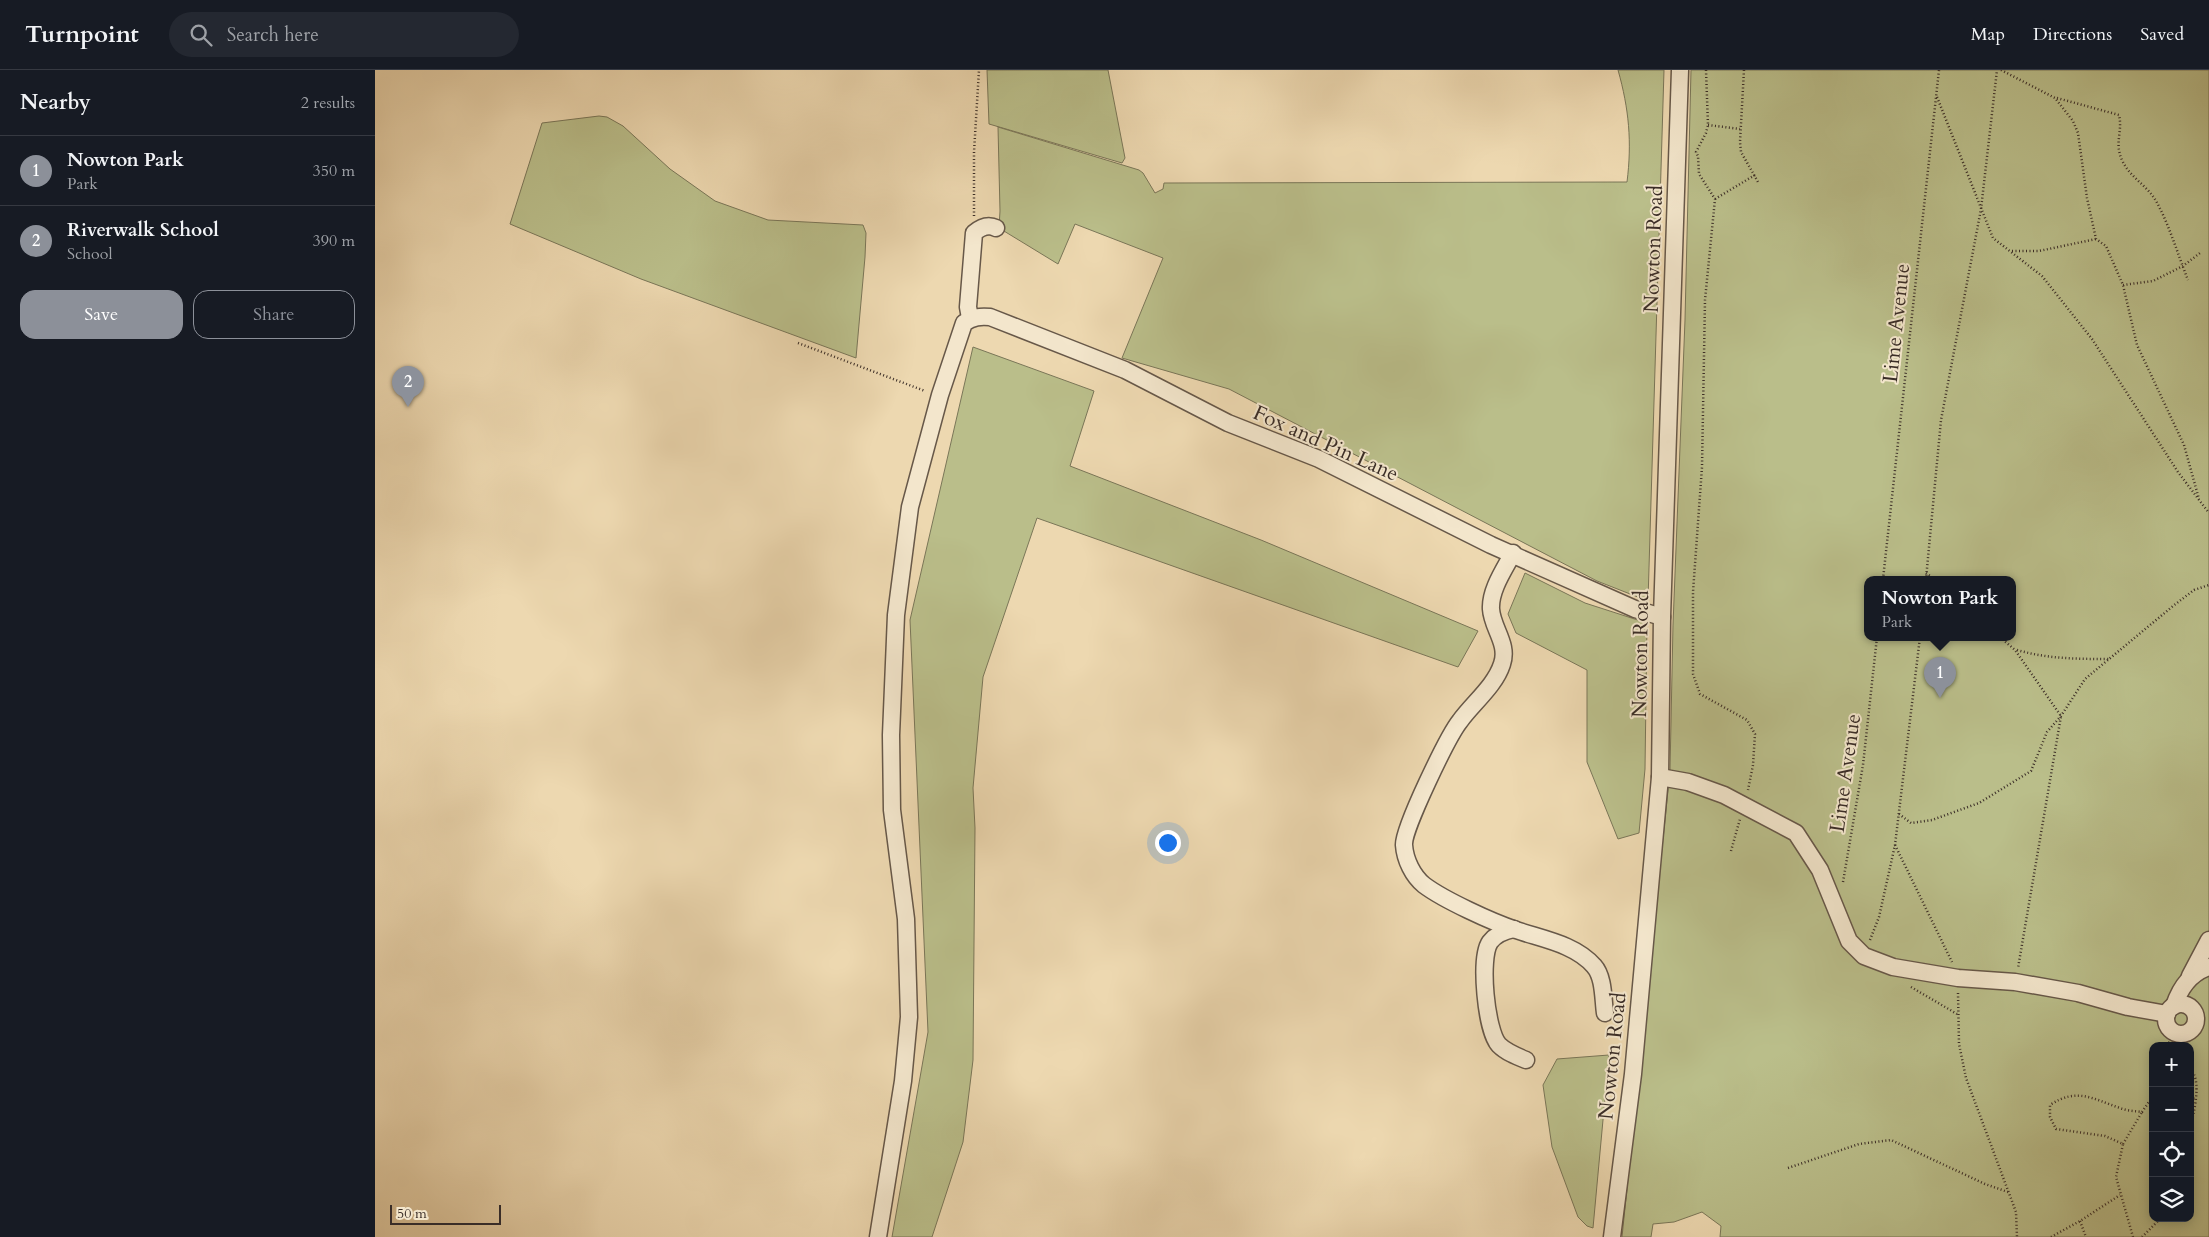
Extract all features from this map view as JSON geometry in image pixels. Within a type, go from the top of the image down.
[{"type":"street","name":"Nowton Road","points":[[1612,1237],[1633,1074],[1659,777],[1662,617],[1680,70]]},
{"type":"street","points":[[878,1237],[903,1081],[909,1017],[906,919],[891,810],[891,735],[896,615],[910,507],[941,390],[964,323],[970,318],[968,307],[974,233],[981,227],[992,226],[996,228]]},
{"type":"street","name":"Fox and Pin Lane","points":[[970,318],[990,317],[1125,370],[1228,423],[1319,459],[1491,545],[1635,609],[1662,617]]},
{"type":"street","points":[[1513,554],[1494,592],[1491,608],[1492,620],[1502,642],[1503,663],[1494,679],[1458,723],[1429,780],[1407,829],[1404,844],[1407,861],[1413,873],[1424,884],[1487,918],[1580,953],[1595,967],[1600,979],[1605,1013]]},
{"type":"street","points":[[1659,777],[1688,782],[1724,796],[1796,833],[1820,870],[1849,941],[1864,956],[1893,967],[1958,978],[2015,982],[2078,993],[2128,1007],[2170,1010],[2188,1006],[2195,1017],[2193,1027],[2186,1033],[2177,1034],[2170,1041]]},
{"type":"street","points":[[1487,918],[1491,925],[1490,942],[1484,962],[1491,1027],[1497,1044],[1507,1052],[1526,1060]]},
{"type":"street","points":[[1490,942],[1497,935],[1513,929]]},
{"type":"street","points":[[2170,1041],[2167,1024],[2170,1010],[2209,940]]},
{"type":"street","points":[[2190,976],[2209,967]]},
{"type":"path","points":[[974,233],[974,152],[979,70]]},
{"type":"path","points":[[1706,70],[1707,133],[1701,140],[1696,152],[1699,174],[1715,199],[1705,300],[1702,467],[1693,592],[1693,674],[1700,694],[1747,720],[1755,734],[1753,765],[1744,806],[1731,850]]},
{"type":"path","points":[[1744,70],[1740,129],[1741,152],[1758,182]]},
{"type":"path","name":"Lime Avenue","points":[[1883,576],[1939,70]]},
{"type":"path","points":[[1930,576],[1926,573],[1941,420],[1981,208],[1997,70]]},
{"type":"path","points":[[2001,70],[2055,98],[2119,115],[2121,124],[2117,144],[2121,158],[2129,174],[2155,200],[2188,280]]},
{"type":"path","points":[[1936,96],[1993,238],[2042,276],[2092,339],[2179,472],[2209,513]]},
{"type":"path","points":[[2055,98],[2073,121],[2078,133],[2087,198],[2096,239],[2106,246],[2123,285],[2137,345],[2184,444],[2200,501]]},
{"type":"path","points":[[1707,125],[1740,129]]},
{"type":"path","points":[[1715,199],[1755,175]]},
{"type":"path","points":[[2010,251],[2039,251],[2096,239]]},
{"type":"path","points":[[2123,285],[2153,281],[2183,266],[2200,253]]},
{"type":"path","points":[[798,343],[930,393],[941,390]]},
{"type":"path","points":[[1899,814],[1911,824],[1932,820],[1979,803],[2031,771],[2047,732],[2061,716],[2085,679],[2194,590],[2209,585]]},
{"type":"path","name":"Lime Avenue","points":[[1842,885],[1863,765],[1877,641]]},
{"type":"path","points":[[1864,956],[1879,917],[1895,845],[1920,641]]},
{"type":"path","points":[[2005,641],[2015,650],[2061,716],[2015,982]]},
{"type":"path","points":[[2015,650],[2061,658],[2110,659]]},
{"type":"path","points":[[1895,845],[1950,955],[1958,978],[1957,1014],[1959,1044],[1967,1078],[2016,1212],[2017,1237]]},
{"type":"path","points":[[1910,986],[1957,1014]]},
{"type":"path","points":[[2194,1075],[2196,1084],[2194,1109]]},
{"type":"path","points":[[2123,1144],[2105,1136],[2056,1130],[2049,1117],[2051,1105],[2061,1098],[2086,1095],[2121,1109],[2142,1112]]},
{"type":"path","points":[[2133,1237],[2116,1177],[2123,1144],[2149,1102]]},
{"type":"path","points":[[1787,1168],[1859,1144],[1891,1140],[1985,1184],[2009,1192]]},
{"type":"path","points":[[2051,1237],[2080,1221],[2121,1194]]},
{"type":"path","points":[[2080,1221],[2086,1237]]},
{"type":"path","points":[[2142,1237],[2157,1222]]},
{"type":"green space","points":[[987,70],[1108,70],[1125,158],[1122,163],[989,124]]},
{"type":"green space","points":[[1618,70],[1664,70],[1648,601],[1597,581],[1229,389],[1122,358],[1163,258],[1075,224],[1058,264],[999,228],[998,127],[1139,170],[1143,173],[1155,193],[1163,189],[1164,183],[1627,182],[1629,126]]},
{"type":"green space","points":[[1691,70],[2209,70],[2209,1237],[1720,1237],[1721,1226],[1702,1212],[1674,1222],[1653,1224],[1651,1237],[1622,1237],[1670,771]]},
{"type":"green space","points":[[599,116],[607,117],[623,126],[670,169],[715,201],[768,220],[863,225],[866,233],[865,257],[856,358],[641,279],[510,224],[542,123]]},
{"type":"green space","points":[[973,347],[1094,391],[1070,466],[1261,540],[1478,631],[1458,667],[1037,518],[983,677],[973,788],[975,828],[973,1060],[963,1142],[932,1237],[892,1237],[928,1032],[910,620]]},
{"type":"green space","points":[[1525,573],[1585,603],[1647,623],[1645,769],[1639,833],[1618,839],[1587,762],[1587,670],[1516,633],[1508,614]]},
{"type":"green space","points":[[1609,1055],[1593,1228],[1587,1226],[1578,1217],[1552,1147],[1543,1085],[1557,1059]]},
{"type":"place","name":"Riverwalk School","points":[[408,407]]},
{"type":"place","name":"Nowton Park","points":[[1940,698]]}]
